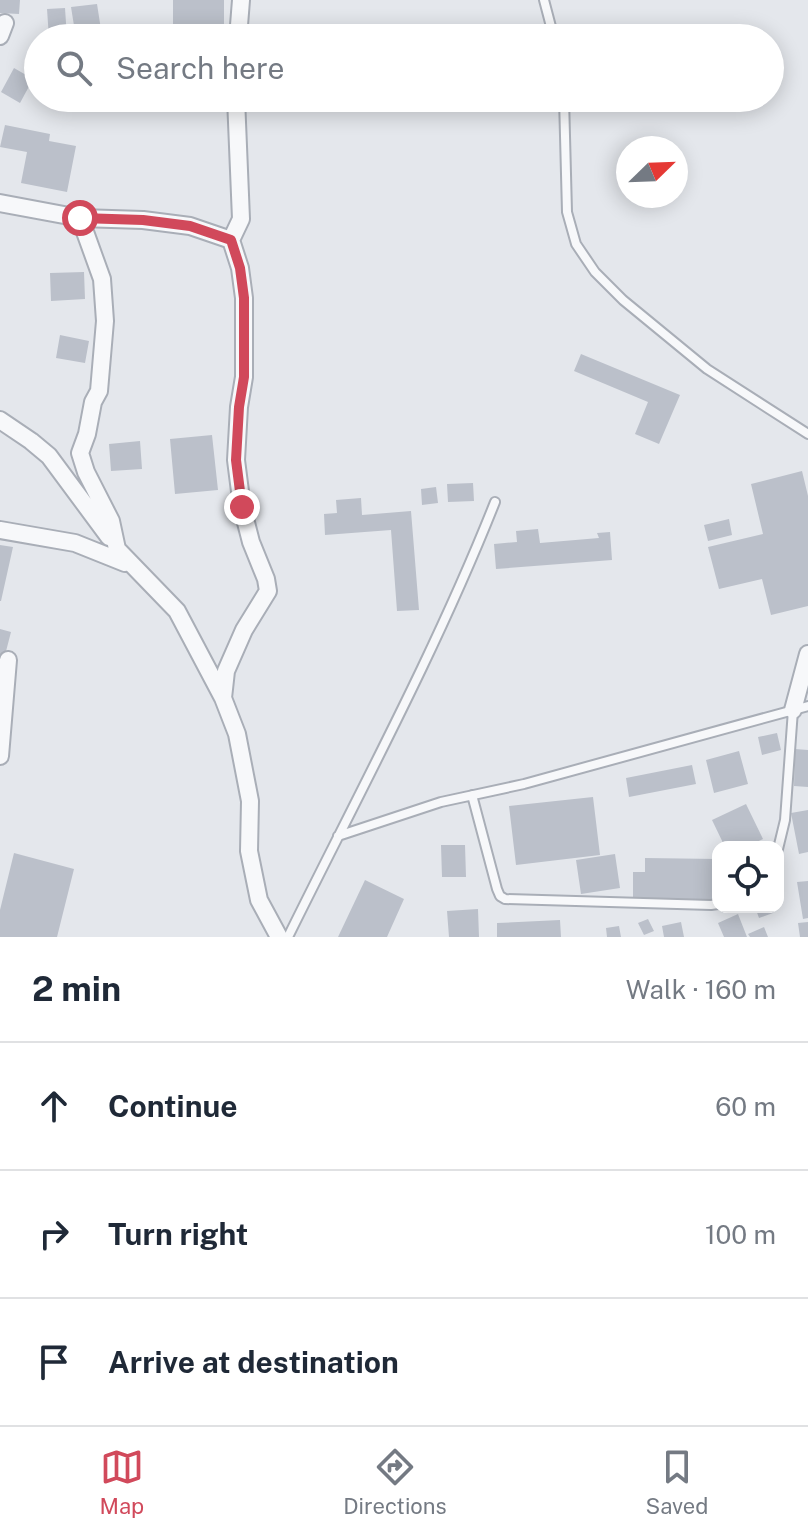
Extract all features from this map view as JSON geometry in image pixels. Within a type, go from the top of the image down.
[{"type":"street","points":[[239,24],[241,0]]},
{"type":"street","points":[[223,698],[226,671],[244,630],[268,591],[242,507],[236,460],[244,377],[244,298],[240,268],[231,240],[241,219],[237,112]]},
{"type":"street","points":[[0,203],[80,218],[143,220],[190,226],[231,240]]},
{"type":"street","points":[[80,218],[102,279],[105,321],[99,391],[93,402],[80,453],[86,472],[111,521],[117,549]]},
{"type":"street","points":[[0,420],[49,456],[117,549],[177,611],[223,698],[237,734],[250,801],[249,851],[259,900],[279,937]]},
{"type":"street","points":[[0,530],[75,543],[135,568]]},
{"type":"street","points":[[800,708],[808,654]]},
{"type":"street","points":[[0,756],[8,660]]},
{"type":"lane","points":[[544,0],[550,24]]},
{"type":"lane","points":[[564,112],[567,212],[576,244],[595,272],[623,300],[707,369],[808,434]]},
{"type":"lane","points":[[288,937],[464,580],[495,502]]},
{"type":"lane","points":[[338,836],[441,802],[524,784],[800,708],[780,841]]},
{"type":"lane","points":[[472,795],[497,889],[505,899],[712,905]]},
{"type":"building","points":[[0,0],[20,0],[19,14],[0,13]]},
{"type":"building","points":[[173,0],[224,0],[224,24],[173,24]]},
{"type":"building","points":[[97,4],[100,24],[74,24],[71,7]]},
{"type":"building","points":[[65,8],[66,24],[48,24],[47,9]]},
{"type":"building","points":[[14,68],[24,74],[24,96],[20,103],[1,92]]},
{"type":"building","points":[[5,125],[50,134],[49,141],[76,146],[67,192],[21,183],[27,152],[0,147]]},
{"type":"building","points":[[84,272],[85,299],[51,301],[50,273]]},
{"type":"building","points":[[60,335],[89,341],[85,363],[56,358]]},
{"type":"building","points":[[581,354],[680,395],[659,444],[635,434],[648,402],[574,371]]},
{"type":"building","points":[[212,435],[218,490],[175,494],[170,439]]},
{"type":"building","points":[[140,441],[142,469],[111,471],[109,444]]},
{"type":"building","points":[[802,471],[808,496],[808,606],[771,615],[762,579],[719,589],[708,547],[763,534],[751,484]]},
{"type":"building","points":[[473,483],[474,501],[448,502],[447,484]]},
{"type":"building","points":[[436,487],[438,503],[422,505],[421,489]]},
{"type":"building","points":[[361,498],[362,515],[411,511],[419,610],[397,611],[391,530],[325,535],[324,514],[337,513],[336,500]]},
{"type":"building","points":[[729,519],[732,535],[708,541],[704,525]]},
{"type":"building","points":[[538,529],[540,543],[599,538],[597,533],[610,532],[612,560],[496,569],[494,544],[517,542],[516,531]]},
{"type":"building","points":[[0,545],[13,547],[1,601],[0,601]]},
{"type":"building","points":[[0,629],[11,632],[4,659],[0,658]]},
{"type":"building","points":[[777,733],[781,750],[762,755],[758,737]]},
{"type":"building","points":[[795,749],[808,750],[808,787],[794,786]]},
{"type":"building","points":[[739,751],[748,784],[714,793],[706,760]]},
{"type":"building","points":[[692,765],[696,784],[629,797],[626,778]]},
{"type":"building","points":[[593,797],[600,855],[516,865],[509,806]]},
{"type":"building","points":[[746,804],[763,839],[722,841],[712,820]]},
{"type":"building","points":[[808,810],[808,852],[799,854],[791,813]]},
{"type":"building","points":[[441,845],[465,845],[466,877],[442,877]]},
{"type":"building","points":[[14,853],[74,869],[57,937],[0,937],[0,910]]},
{"type":"building","points":[[615,854],[620,888],[581,894],[576,860]]},
{"type":"building","points":[[645,858],[712,859],[712,902],[633,899],[633,872],[645,872]]},
{"type":"building","points":[[365,880],[404,899],[387,937],[338,937]]},
{"type":"building","points":[[808,881],[808,918],[803,919],[797,882]]},
{"type":"building","points":[[478,909],[479,937],[449,937],[447,911]]},
{"type":"building","points":[[738,914],[747,937],[724,937],[718,923]]},
{"type":"building","points":[[648,919],[654,931],[644,935],[638,923]]},
{"type":"building","points":[[560,920],[561,937],[497,937],[497,923]]},
{"type":"building","points":[[681,922],[684,937],[664,937],[662,926]]},
{"type":"building","points":[[808,922],[808,937],[800,937],[798,923]]},
{"type":"building","points":[[619,926],[621,937],[607,937],[606,928]]},
{"type":"building","points":[[764,927],[768,937],[750,937],[748,934]]},
{"type":"route","points":[[80,218],[143,220],[190,226],[231,240],[240,268],[244,298],[244,377],[236,460],[242,507]]}]
